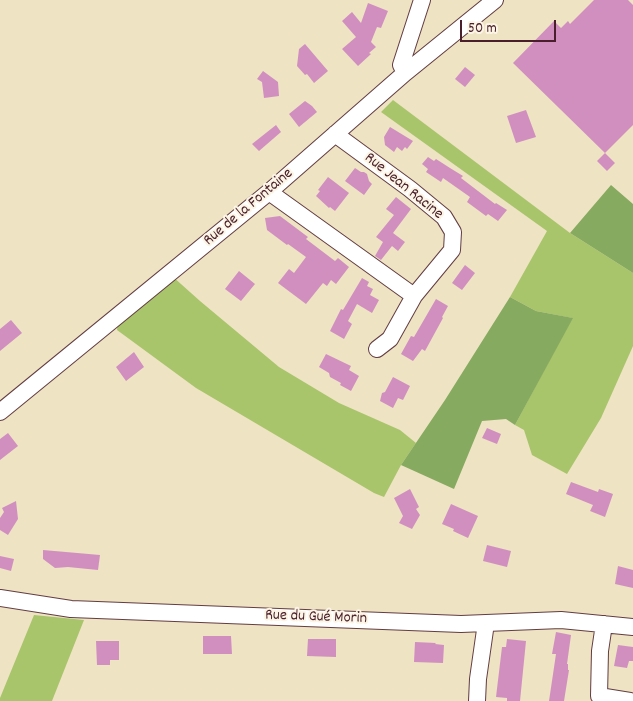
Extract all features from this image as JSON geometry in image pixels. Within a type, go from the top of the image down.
[{"type":"street","points":[[406,73],[401,65],[422,0]]},
{"type":"street","name":"Rue de la Fontaine","points":[[0,412],[269,192],[406,73],[495,0]]},
{"type":"street","name":"Rue Jean Racine","points":[[335,134],[410,188],[444,218],[453,232],[452,250],[414,296],[390,339],[377,348]]},
{"type":"street","points":[[269,192],[414,296]]},
{"type":"street","name":"Rue du Gué Morin","points":[[0,598],[72,609],[461,624],[561,620],[633,627]]},
{"type":"street","points":[[477,701],[486,622]]},
{"type":"street","points":[[604,624],[600,651],[599,696],[630,701]]},
{"type":"green space","points":[[393,100],[570,233],[633,273],[633,346],[601,418],[567,474],[532,455],[524,430],[515,425],[572,318],[536,311],[510,297],[547,231],[381,112]]},
{"type":"green space","points":[[611,185],[633,204],[633,273],[570,233]]},
{"type":"green space","points":[[172,276],[279,367],[339,403],[400,430],[416,443],[401,465],[384,497],[374,493],[196,388],[117,330],[118,322]]},
{"type":"green space","points":[[510,297],[536,311],[573,318],[515,425],[506,419],[482,421],[454,489],[401,465],[445,400]]},
{"type":"green space","points":[[34,615],[84,620],[52,701],[0,701],[0,698]]},
{"type":"building","points":[[594,0],[628,0],[633,5],[633,125],[605,153],[513,63],[554,21],[561,28],[568,21],[570,24]]},
{"type":"building","points":[[368,3],[388,11],[381,28],[377,27],[371,42],[376,47],[358,66],[342,49],[356,37],[342,21],[352,12],[361,23]]},
{"type":"building","points":[[305,44],[328,71],[314,83],[297,66],[299,49]]},
{"type":"building","points":[[465,67],[475,75],[465,87],[455,79]]},
{"type":"building","points":[[263,71],[278,82],[279,96],[264,98],[262,82],[257,79]]},
{"type":"building","points":[[305,101],[317,112],[299,127],[289,114]]},
{"type":"building","points":[[526,110],[536,137],[516,143],[507,116]]},
{"type":"building","points":[[276,125],[281,132],[259,151],[252,144]]},
{"type":"building","points":[[390,127],[413,141],[407,149],[405,147],[402,151],[397,147],[394,152],[385,145],[384,137]]},
{"type":"building","points":[[605,153],[615,163],[607,171],[597,161]]},
{"type":"building","points":[[428,157],[434,161],[436,159],[463,176],[461,178],[495,204],[507,210],[498,221],[488,214],[486,216],[467,202],[470,197],[443,178],[441,182],[426,172],[428,169],[422,164]]},
{"type":"building","points":[[355,168],[367,174],[372,184],[364,195],[345,181]]},
{"type":"building","points":[[328,177],[349,193],[335,211],[316,196],[320,191],[318,190]]},
{"type":"building","points":[[396,197],[411,209],[393,233],[405,242],[398,251],[392,246],[381,260],[375,256],[383,242],[376,237],[394,215],[386,209]]},
{"type":"building","points":[[280,216],[335,261],[338,258],[349,267],[336,284],[331,280],[327,286],[323,283],[306,304],[278,283],[289,269],[294,273],[306,257],[267,230],[265,218]]},
{"type":"building","points":[[465,265],[475,273],[462,290],[452,283]]},
{"type":"building","points":[[239,271],[255,284],[241,301],[225,289]]},
{"type":"building","points":[[362,278],[369,282],[367,286],[373,289],[370,295],[379,300],[372,313],[357,304],[348,321],[352,324],[344,339],[330,331],[341,309],[343,310]]},
{"type":"building","points":[[436,299],[448,306],[425,351],[422,349],[413,361],[401,354],[411,336],[414,337]]},
{"type":"building","points":[[11,320],[22,333],[0,351],[0,329]]},
{"type":"building","points":[[134,352],[144,367],[126,381],[116,367]]},
{"type":"building","points":[[326,354],[351,366],[349,370],[359,376],[351,391],[340,385],[341,383],[330,377],[329,373],[319,367]]},
{"type":"building","points":[[393,377],[410,386],[403,400],[398,398],[393,408],[380,401],[382,393],[385,392]]},
{"type":"building","points":[[487,428],[501,434],[497,444],[482,438]]},
{"type":"building","points":[[8,433],[18,446],[0,460],[0,439]]},
{"type":"building","points":[[571,482],[598,492],[599,489],[613,494],[605,517],[590,511],[593,505],[566,494]]},
{"type":"building","points":[[410,489],[419,507],[416,509],[420,515],[412,529],[399,523],[403,516],[394,498]]},
{"type":"building","points":[[16,501],[18,519],[8,535],[0,530],[0,518],[4,512],[2,508]]},
{"type":"building","points":[[451,504],[478,516],[468,538],[442,524]]},
{"type":"building","points":[[487,545],[511,551],[507,567],[483,561]]},
{"type":"building","points":[[43,550],[100,555],[98,570],[68,567],[55,568],[43,559]]},
{"type":"building","points":[[0,556],[14,559],[11,571],[0,568]]},
{"type":"building","points":[[618,566],[633,570],[633,588],[615,584]]},
{"type":"building","points":[[556,632],[571,635],[567,664],[569,670],[564,701],[549,701],[556,654],[552,654]]},
{"type":"building","points":[[203,636],[231,636],[232,654],[203,654]]},
{"type":"building","points":[[308,639],[336,639],[336,657],[307,656]]},
{"type":"building","points":[[507,639],[526,641],[520,701],[507,701],[507,698],[496,697],[502,647],[506,647]]},
{"type":"building","points":[[96,641],[119,641],[119,660],[110,660],[110,665],[97,665]]},
{"type":"building","points":[[415,642],[444,645],[443,663],[414,662]]},
{"type":"building","points":[[618,645],[633,647],[633,661],[629,661],[627,668],[614,666]]}]
